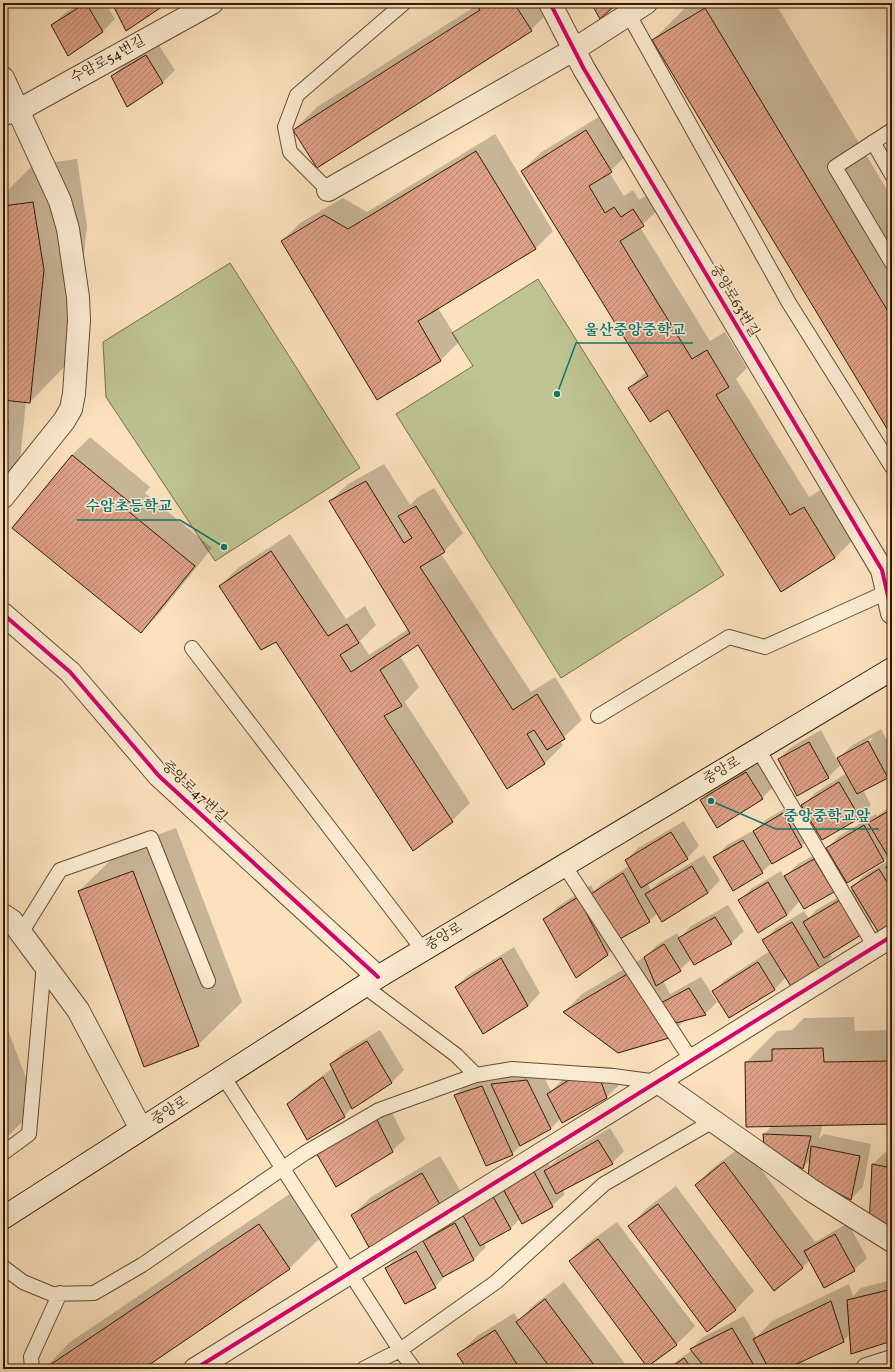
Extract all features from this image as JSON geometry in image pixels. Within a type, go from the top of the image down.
[{"type":"street","name":"수암로54번길","points":[[11,112],[212,3]]},
{"type":"street","name":"중앙로63번길","points":[[550,3],[588,76],[882,570],[892,613]]},
{"type":"street","points":[[328,190],[575,49],[646,3]]},
{"type":"street","points":[[3,78],[11,112],[60,201],[68,229],[78,297],[79,320],[74,394],[71,409],[59,427],[3,497]]},
{"type":"street","name":"중앙로47번길","points":[[5,619],[70,672],[159,776],[371,981]]},
{"type":"street","name":"중앙로","points":[[3,1218],[371,981],[892,669]]},
{"type":"street","points":[[3,915],[12,921],[78,1010],[141,1129]]},
{"type":"street","points":[[195,1369],[883,941]]},
{"type":"street","points":[[658,1082],[811,1190],[892,1241]]},
{"type":"street","points":[[867,1369],[892,1361]]},
{"type":"lane","points":[[328,190],[290,152],[286,127],[297,95],[404,3]]},
{"type":"lane","points":[[629,15],[789,303],[892,467]]},
{"type":"lane","points":[[892,130],[835,167],[892,262]]},
{"type":"lane","points":[[873,142],[892,175]]},
{"type":"lane","points":[[598,716],[729,637],[765,646],[887,592]]},
{"type":"lane","points":[[192,648],[423,950]]},
{"type":"lane","points":[[758,749],[883,941]]},
{"type":"lane","points":[[21,934],[60,870],[151,838],[208,981]]},
{"type":"lane","points":[[564,865],[692,1061]]},
{"type":"lane","points":[[3,1153],[29,1134],[44,964]]},
{"type":"lane","points":[[371,981],[456,1055],[476,1075]]},
{"type":"lane","points":[[3,1267],[23,1282],[52,1294],[94,1293],[142,1265],[284,1170],[305,1153],[379,1110],[476,1075],[512,1069],[613,1076],[658,1082]]},
{"type":"lane","points":[[223,1076],[400,1350],[414,1369]]},
{"type":"lane","points":[[363,1369],[400,1350],[496,1282],[604,1184],[713,1121]]},
{"type":"lane","points":[[32,1369],[31,1357],[60,1293]]},
{"type":"green space","points":[[230,263],[360,468],[215,561],[106,397],[103,342]]},
{"type":"green space","points":[[538,279],[724,575],[561,678],[396,414],[473,366],[452,333]]},
{"type":"building","points":[[86,3],[103,32],[68,56],[51,25]]},
{"type":"building","points":[[112,3],[161,3],[163,6],[126,31]]},
{"type":"building","points":[[475,3],[514,3],[532,31],[317,168],[293,130],[480,10]]},
{"type":"building","points":[[591,3],[618,3],[600,19]]},
{"type":"building","points":[[705,8],[892,318],[892,437],[652,40]]},
{"type":"building","points":[[146,55],[163,83],[127,107],[111,76]]},
{"type":"building","points":[[586,130],[612,172],[589,186],[605,213],[614,207],[621,217],[633,209],[644,226],[620,241],[692,359],[707,350],[729,387],[716,395],[790,515],[804,507],[835,558],[781,592],[668,410],[650,422],[628,388],[648,376],[521,171]]},
{"type":"building","points":[[476,151],[536,249],[418,321],[441,361],[377,400],[281,241],[324,215],[348,229]]},
{"type":"building","points":[[33,202],[44,270],[30,403],[3,400],[3,206]]},
{"type":"building","points":[[3,420],[8,421],[3,477]]},
{"type":"building","points":[[72,455],[133,505],[128,511],[195,566],[141,633],[12,528]]},
{"type":"building","points":[[366,481],[404,543],[412,538],[398,516],[416,506],[445,552],[420,567],[513,710],[537,694],[565,739],[547,750],[534,730],[527,734],[545,764],[507,789],[418,645],[380,670],[402,706],[384,716],[453,822],[413,851],[276,642],[261,650],[219,586],[271,551],[328,636],[347,624],[359,643],[340,655],[351,672],[410,633],[329,501]]},
{"type":"building","points":[[868,741],[888,778],[857,794],[837,758]]},
{"type":"building","points":[[809,742],[829,778],[797,796],[778,759]]},
{"type":"building","points":[[746,772],[763,799],[717,828],[700,800]]},
{"type":"building","points":[[839,782],[860,818],[822,840],[801,805]]},
{"type":"building","points":[[892,809],[892,857],[889,858],[868,823]]},
{"type":"building","points":[[783,813],[802,847],[772,864],[753,831]]},
{"type":"building","points":[[864,825],[884,861],[847,883],[826,848]]},
{"type":"building","points":[[671,832],[688,859],[641,888],[625,860]]},
{"type":"building","points":[[743,840],[763,873],[733,891],[713,857]]},
{"type":"building","points":[[814,859],[834,892],[804,909],[784,876]]},
{"type":"building","points":[[892,863],[892,877],[886,867]]},
{"type":"building","points":[[692,866],[708,893],[662,922],[645,894]]},
{"type":"building","points":[[879,869],[892,890],[892,928],[880,935],[851,887]]},
{"type":"building","points":[[133,871],[199,1046],[144,1067],[78,891]]},
{"type":"building","points":[[623,873],[650,922],[618,940],[588,896]]},
{"type":"building","points":[[768,882],[787,915],[758,933],[738,900]]},
{"type":"building","points":[[578,897],[608,955],[576,978],[543,919]]},
{"type":"building","points":[[840,900],[861,935],[824,958],[803,922]]},
{"type":"building","points":[[715,917],[732,944],[694,965],[678,938]]},
{"type":"building","points":[[792,922],[821,970],[792,988],[762,940]]},
{"type":"building","points":[[664,944],[681,971],[656,986],[644,957]]},
{"type":"building","points":[[501,958],[528,1006],[483,1034],[455,987]]},
{"type":"building","points":[[758,962],[775,990],[729,1018],[712,991]]},
{"type":"building","points":[[629,973],[669,1038],[618,1053],[563,1012]]},
{"type":"building","points":[[689,988],[706,1015],[676,1023],[659,1004]]},
{"type":"building","points":[[367,1041],[392,1083],[352,1109],[330,1064]]},
{"type":"building","points":[[823,1048],[824,1062],[892,1061],[892,1124],[746,1127],[745,1062],[772,1061],[772,1049]]},
{"type":"building","points":[[323,1077],[345,1117],[307,1140],[287,1104]]},
{"type":"building","points":[[572,1078],[600,1079],[607,1098],[562,1123],[547,1094]]},
{"type":"building","points":[[527,1080],[551,1129],[520,1146],[491,1084]]},
{"type":"building","points":[[482,1086],[513,1155],[486,1166],[454,1095]]},
{"type":"building","points":[[376,1118],[393,1152],[336,1187],[315,1151]]},
{"type":"building","points":[[763,1134],[811,1136],[803,1169],[764,1146]]},
{"type":"building","points":[[598,1140],[613,1164],[556,1194],[544,1171]]},
{"type":"building","points":[[811,1146],[860,1156],[851,1200],[808,1178]]},
{"type":"building","points":[[724,1162],[803,1268],[774,1291],[695,1185]]},
{"type":"building","points":[[872,1164],[892,1168],[892,1231],[869,1227]]},
{"type":"building","points":[[533,1170],[553,1207],[522,1224],[502,1187]]},
{"type":"building","points":[[422,1173],[442,1208],[371,1251],[351,1215]]},
{"type":"building","points":[[491,1193],[511,1229],[480,1246],[460,1210]]},
{"type":"building","points":[[658,1204],[736,1310],[707,1332],[628,1226]]},
{"type":"building","points":[[455,1223],[474,1260],[443,1277],[423,1241]]},
{"type":"building","points":[[259,1224],[290,1269],[143,1369],[44,1369]]},
{"type":"building","points":[[835,1234],[855,1271],[824,1288],[804,1251]]},
{"type":"building","points":[[598,1239],[677,1345],[647,1367],[569,1261]]},
{"type":"building","points":[[416,1251],[436,1288],[405,1304],[385,1268]]},
{"type":"building","points":[[888,1290],[892,1296],[892,1341],[851,1354],[847,1300]]},
{"type":"building","points":[[545,1299],[597,1369],[551,1369],[516,1322]]},
{"type":"building","points":[[831,1301],[844,1342],[786,1369],[769,1369],[753,1339]]},
{"type":"building","points":[[732,1328],[756,1369],[706,1369],[690,1349]]},
{"type":"building","points":[[495,1330],[520,1369],[467,1369],[457,1354]]},
{"type":"building","points":[[684,1358],[692,1369],[669,1369]]},
{"type":"cycle path","points":[[550,3],[584,69],[882,570],[892,613]]},
{"type":"cycle path","points":[[3,614],[70,672],[159,776],[378,977]]},
{"type":"cycle path","points":[[195,1369],[892,936]]},
{"type":"place","name":"울산중앙중학교","points":[[557,394]]},
{"type":"place","name":"수암초등학교","points":[[224,547]]},
{"type":"place","name":"중앙중학교앞","points":[[711,801]]}]
